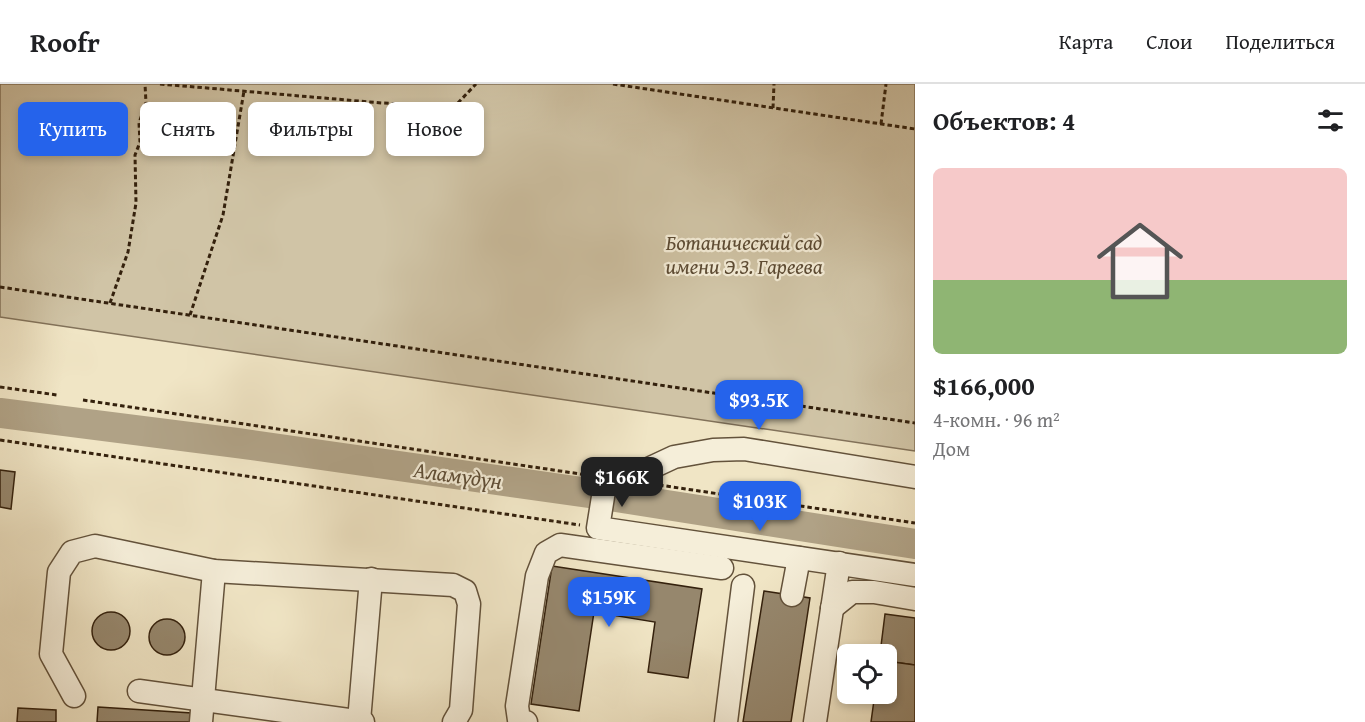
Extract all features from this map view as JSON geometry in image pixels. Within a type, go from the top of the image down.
[{"type":"street","points":[[915,477],[744,449],[713,450],[674,457],[644,471],[606,481],[598,526],[915,575]]},
{"type":"street","points":[[526,722],[519,720],[517,706],[537,576],[546,553],[560,545],[722,568]]},
{"type":"street","points":[[74,696],[51,654],[59,572],[72,552],[95,546],[213,571],[453,585],[465,591],[469,604],[461,710],[454,722]]},
{"type":"street","points":[[792,595],[799,558]]},
{"type":"street","points":[[815,722],[838,563]]},
{"type":"street","points":[[201,722],[213,571]]},
{"type":"street","points":[[139,691],[361,722],[371,579]]},
{"type":"street","points":[[726,722],[743,586]]},
{"type":"street","points":[[832,608],[852,592],[874,592],[915,599]]},
{"type":"path","points":[[110,303],[128,252],[136,202],[135,154],[140,142],[139,123],[146,103],[145,84]]},
{"type":"path","points":[[160,84],[455,106],[476,84]]},
{"type":"path","points":[[613,84],[915,129]]},
{"type":"path","points":[[773,108],[774,84]]},
{"type":"path","points":[[881,124],[886,84]]},
{"type":"path","points":[[190,315],[223,216],[244,91]]},
{"type":"path","points":[[0,287],[915,423]]},
{"type":"path","points":[[0,387],[57,395]]},
{"type":"path","points":[[83,400],[606,481]]},
{"type":"path","points":[[0,440],[598,526]]},
{"type":"path","points":[[654,485],[915,523]]},
{"type":"green space","name":"Ботанический сад имени Э.З. Гареева","points":[[0,84],[915,84],[915,451],[0,317]]},
{"type":"building","points":[[0,470],[15,472],[11,509],[0,507]]},
{"type":"building","points":[[552,566],[702,589],[688,678],[648,672],[655,622],[594,612],[579,711],[531,704]]},
{"type":"building","points":[[764,591],[810,598],[791,722],[743,722]]},
{"type":"building","points":[[111,612],[125,617],[130,631],[125,645],[111,650],[97,645],[92,631],[97,617]]},
{"type":"building","points":[[885,614],[915,618],[915,665],[897,663],[897,644],[881,644]]},
{"type":"building","points":[[167,619],[180,624],[185,637],[180,650],[167,655],[154,650],[149,637],[154,624]]},
{"type":"building","points":[[897,663],[915,665],[915,722],[871,722],[873,704],[897,704]]},
{"type":"building","points":[[98,707],[192,713],[192,722],[97,722]]},
{"type":"building","points":[[18,708],[56,710],[56,722],[17,722]]},
{"type":"waterway","name":"Аламүдүн","points":[[0,413],[237,443],[603,495],[915,544]]}]
